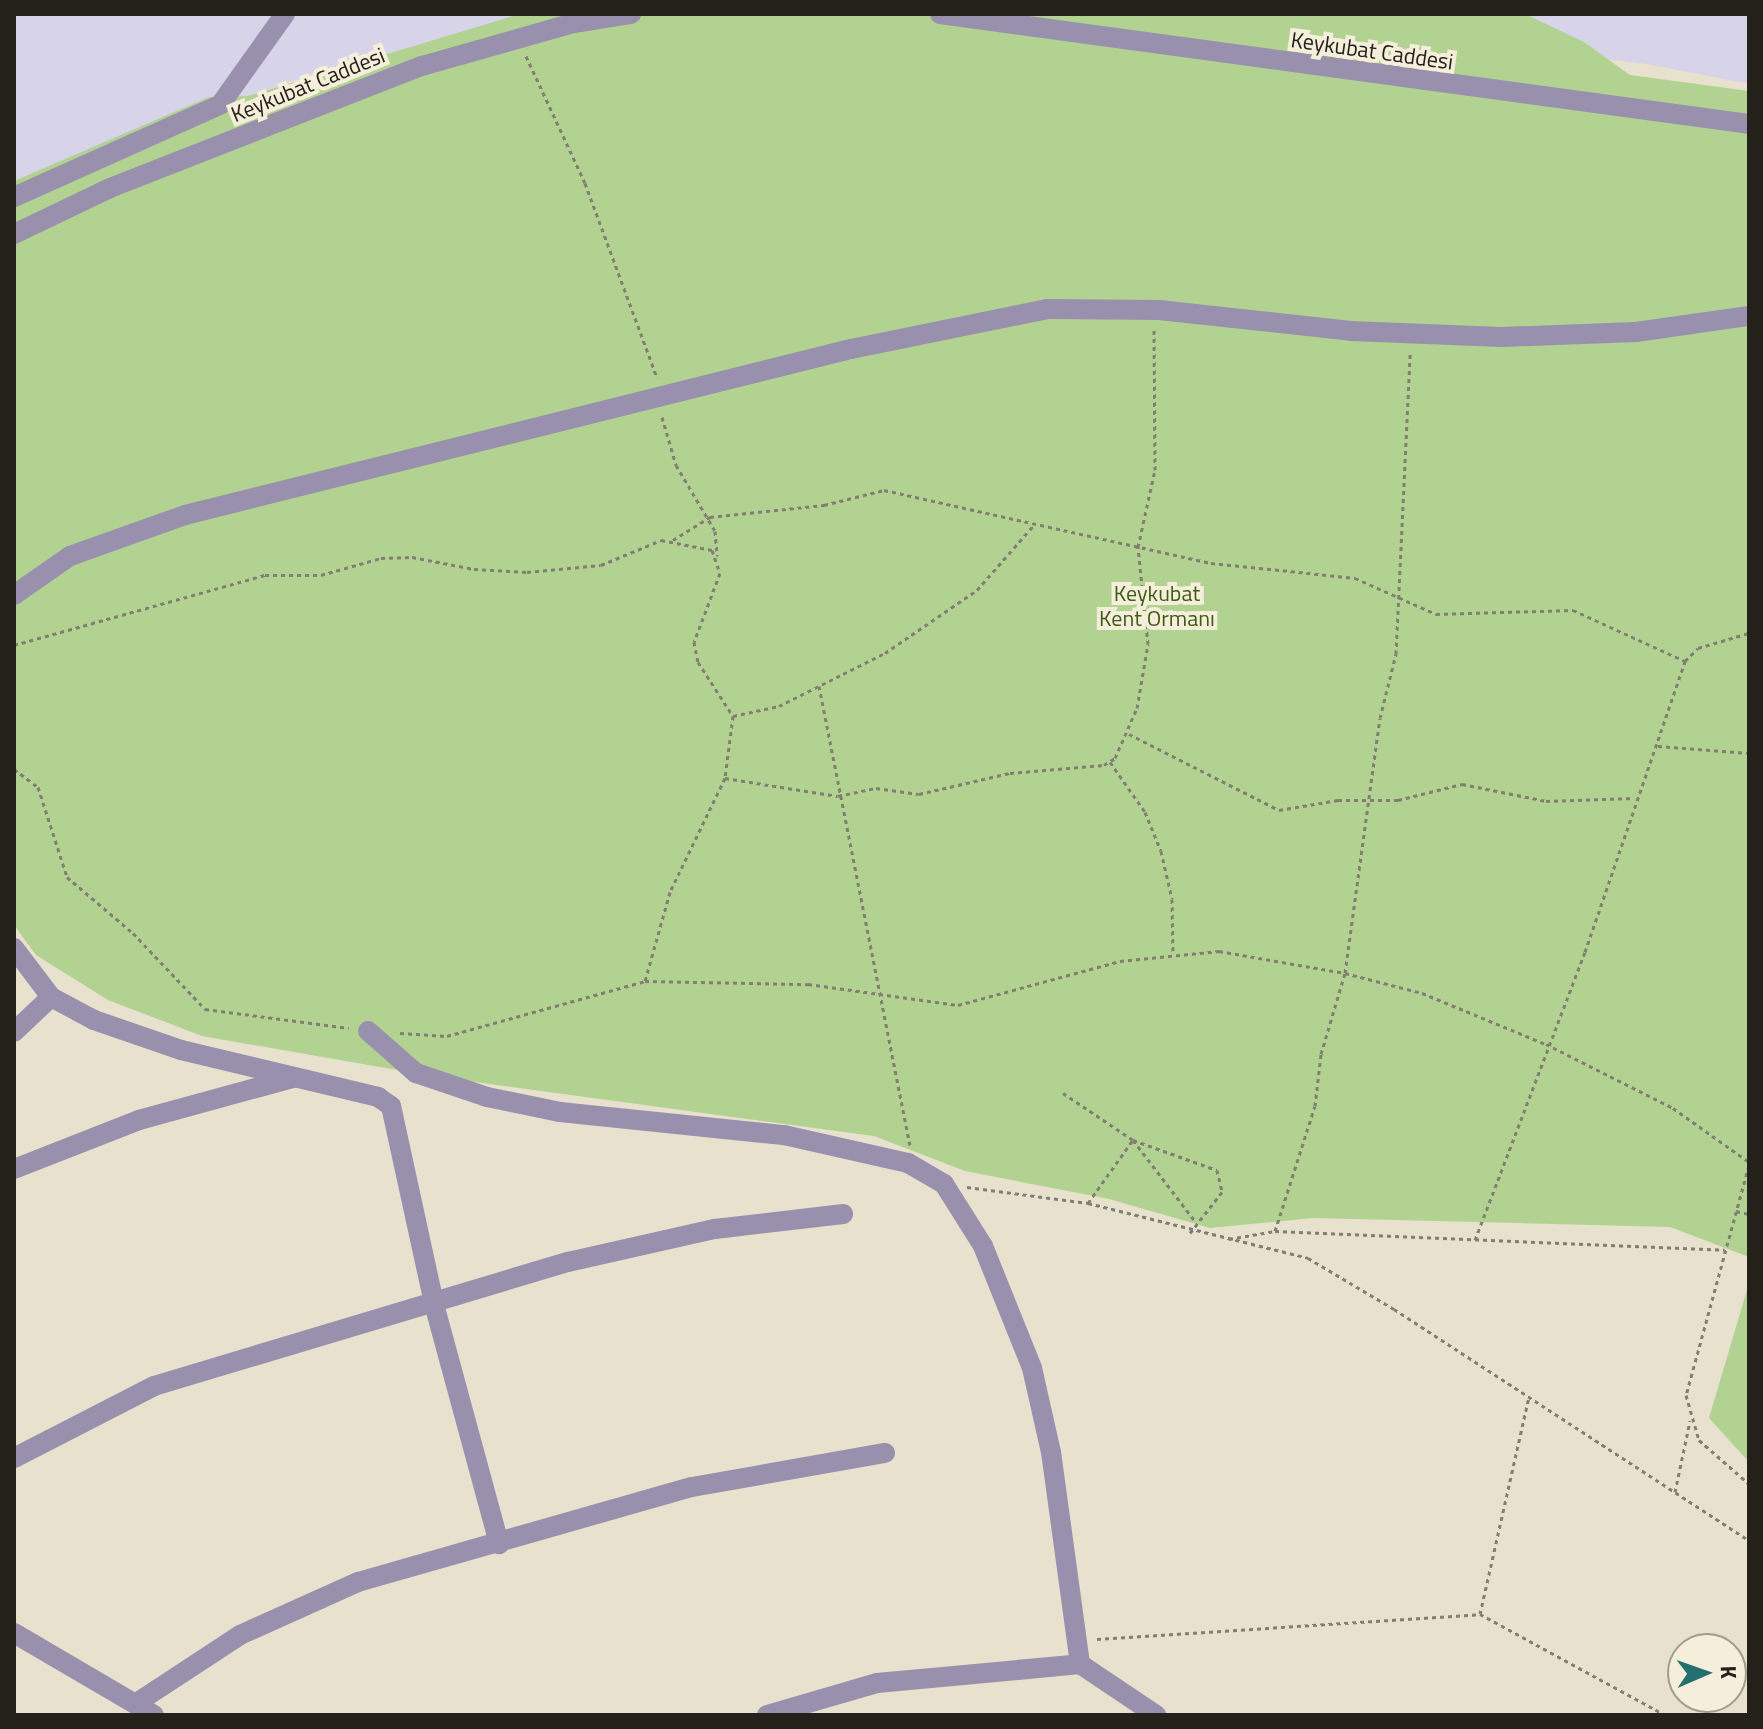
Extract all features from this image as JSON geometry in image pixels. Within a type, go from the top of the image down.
[{"type":"street","points":[[14,197],[220,105],[285,14]]},
{"type":"street","name":"Keykubat Caddesi","points":[[18,227],[409,71],[518,38],[631,14]]},
{"type":"street","name":"Keykubat Caddesi","points":[[940,14],[1749,124]]},
{"type":"street","points":[[14,595],[70,556],[143,527],[851,349],[1047,309],[1153,310],[1410,335],[1575,336],[1749,316]]},
{"type":"street","points":[[14,948],[51,997],[94,1020],[152,1041],[378,1097],[395,1111],[434,1304],[499,1544]]},
{"type":"street","points":[[14,1032],[51,997]]},
{"type":"street","points":[[368,1031],[416,1073],[487,1097],[560,1112],[784,1135],[911,1165],[944,1184],[990,1260],[1032,1368],[1051,1452],[1080,1664]]},
{"type":"street","points":[[14,1169],[139,1120],[301,1076]]},
{"type":"street","points":[[14,1458],[154,1386],[568,1262],[715,1229],[843,1214]]},
{"type":"street","points":[[14,1633],[146,1708],[205,1656],[312,1600],[404,1566],[499,1544],[692,1487],[885,1453]]},
{"type":"street","points":[[767,1715],[877,1683],[1080,1664],[1156,1715]]},
{"type":"path","points":[[518,38],[585,183],[660,397],[676,465],[710,517],[720,573],[694,642],[698,662],[733,716],[725,778],[670,892],[645,981]]},
{"type":"path","points":[[725,778],[838,796],[876,788],[919,794],[1010,773],[1110,762],[1129,734],[1148,644],[1138,547],[1155,470],[1153,310]]},
{"type":"path","points":[[1275,1231],[1315,1106],[1321,1054],[1345,973],[1372,800],[1380,718],[1396,654],[1410,335]]},
{"type":"path","points":[[671,541],[710,517],[824,505],[884,490],[1034,525],[1248,568],[1355,578],[1436,614],[1573,610],[1685,661]]},
{"type":"path","points":[[733,716],[779,706],[885,653],[977,590],[1034,525]]},
{"type":"path","points":[[14,645],[265,575],[321,575],[396,556],[486,570],[556,571],[601,565],[642,544],[671,541],[712,550],[717,556]]},
{"type":"path","points":[[1475,1240],[1546,1044],[1585,952],[1634,798],[1658,746],[1685,661],[1698,648],[1749,633]]},
{"type":"path","points":[[819,686],[838,796],[908,1121],[911,1165]]},
{"type":"path","points":[[1129,734],[1279,810],[1414,797],[1462,784],[1546,801],[1634,798]]},
{"type":"path","points":[[1658,746],[1749,753]]},
{"type":"path","points":[[1110,762],[1145,812],[1161,851],[1172,899],[1173,954]]},
{"type":"path","points":[[14,769],[38,787],[67,877],[133,933],[205,1009],[368,1031],[447,1036],[645,981],[766,982],[880,994],[943,1005],[976,1002],[1101,964],[1219,951],[1345,973],[1422,993],[1546,1044],[1673,1108],[1749,1164],[1688,1381],[1690,1421],[1675,1492]]},
{"type":"path","points":[[1063,1093],[1133,1140],[1220,1174],[1218,1200],[1195,1221],[1190,1233]]},
{"type":"path","points":[[1088,1203],[1133,1140]]},
{"type":"path","points":[[1133,1140],[1195,1221]]},
{"type":"path","points":[[944,1184],[1088,1203],[1190,1233],[1308,1258],[1749,1540]]},
{"type":"path","points":[[1736,1211],[1749,1214]]},
{"type":"path","points":[[1225,1240],[1275,1231],[1725,1250]]},
{"type":"path","points":[[1480,1614],[1529,1397]]},
{"type":"path","points":[[1690,1421],[1706,1448],[1749,1484]]},
{"type":"path","points":[[1077,1640],[1480,1614],[1665,1715]]},
{"type":"shaded area","points":[[14,14],[557,14],[284,83],[14,217]]},
{"type":"shaded area","points":[[1206,14],[1749,14],[1749,84],[1647,64]]},
{"type":"green space","name":"Keykubat Kent Ormanı","points":[[520,14],[1525,14],[1584,42],[1630,75],[1749,91],[1749,1257],[1670,1227],[1314,1218],[1210,1228],[1109,1199],[965,1171],[874,1136],[437,1077],[202,1036],[108,1000],[36,955],[14,925],[14,181],[209,97],[248,96]]},
{"type":"green space","points":[[1749,1283],[1749,1462],[1709,1418]]}]
